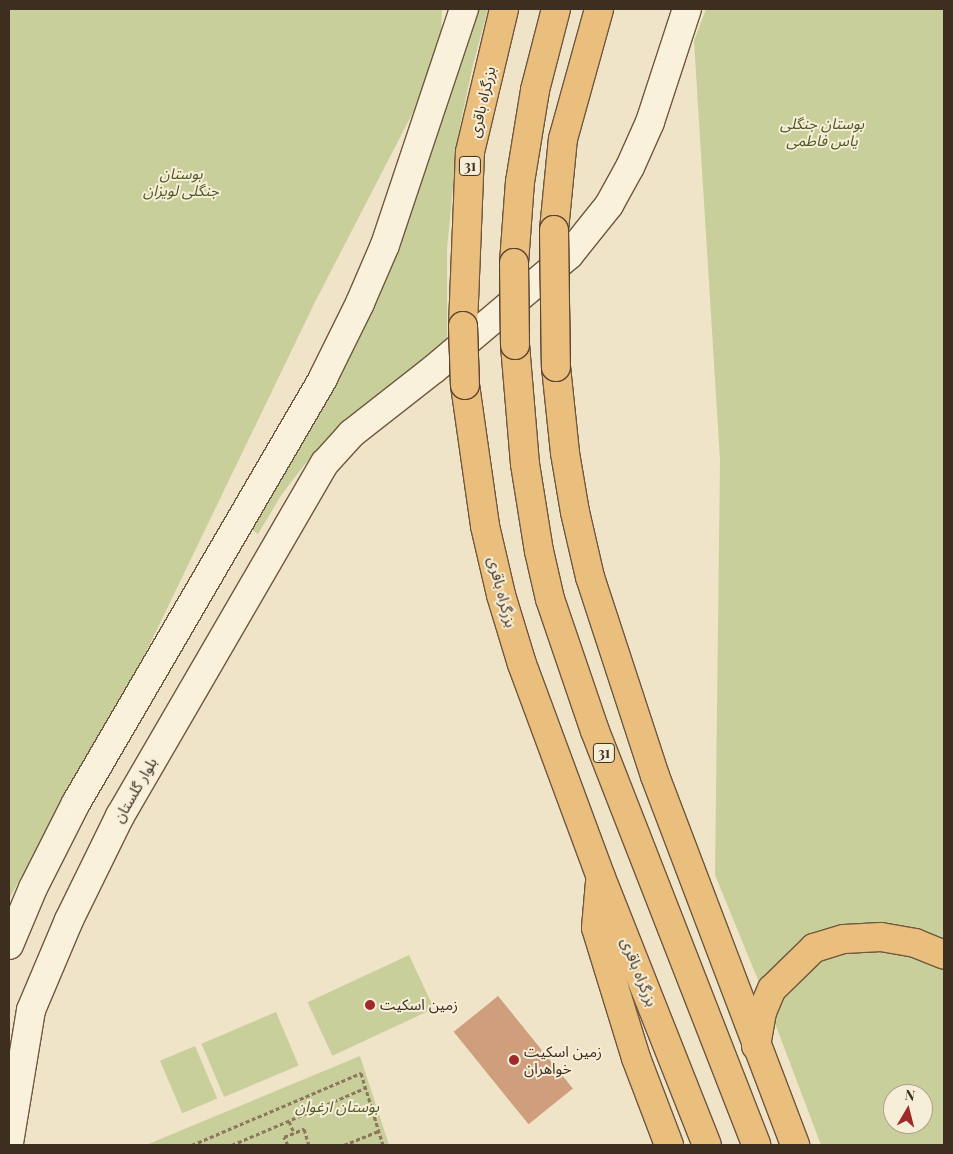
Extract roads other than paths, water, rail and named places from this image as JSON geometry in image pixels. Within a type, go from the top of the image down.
[{"type":"highway","name":"بزرگراه باقری","points":[[504,9],[470,152],[463,326],[464,385],[485,526],[501,595],[522,664],[600,875],[707,1145]]},
{"type":"highway","name":"31","points":[[556,9],[536,90],[520,182],[514,263],[515,345],[525,464],[539,551],[550,599],[595,731],[756,1145]]},
{"type":"highway","points":[[599,9],[563,139],[554,230],[556,367],[565,453],[575,512],[590,577],[655,776],[795,1145]]},
{"type":"highway","points":[[600,875],[596,928],[636,1058],[669,1145]]},
{"type":"highway","points":[[756,1046],[762,1012],[772,988],[814,948],[844,939],[881,938],[915,943],[944,955]]},
{"type":"main road","points":[[9,945],[33,888],[76,803],[324,378],[385,245],[464,9]]},
{"type":"main road","name":"بلوار گلستان","points":[[9,1143],[31,1010],[69,920],[120,816],[325,463],[351,434],[434,369],[569,255],[609,205],[630,168],[650,122],[687,9]]},
{"type":"main road","points":[[237,527],[271,556]]},
{"type":"place","name":"زمین اسکیت","points":[[370,1005]]},
{"type":"place","name":"زمین اسکیت خواهران","points":[[514,1060]]},
{"type":"park label","name":"بوستان جنگلی یاس فاطمی","points":[[822,132]]},
{"type":"park label","name":"بوستان جنگلی لویزان","points":[[181,182]]},
{"type":"park label","name":"بوستان ارغوان","points":[[337,1107]]}]
